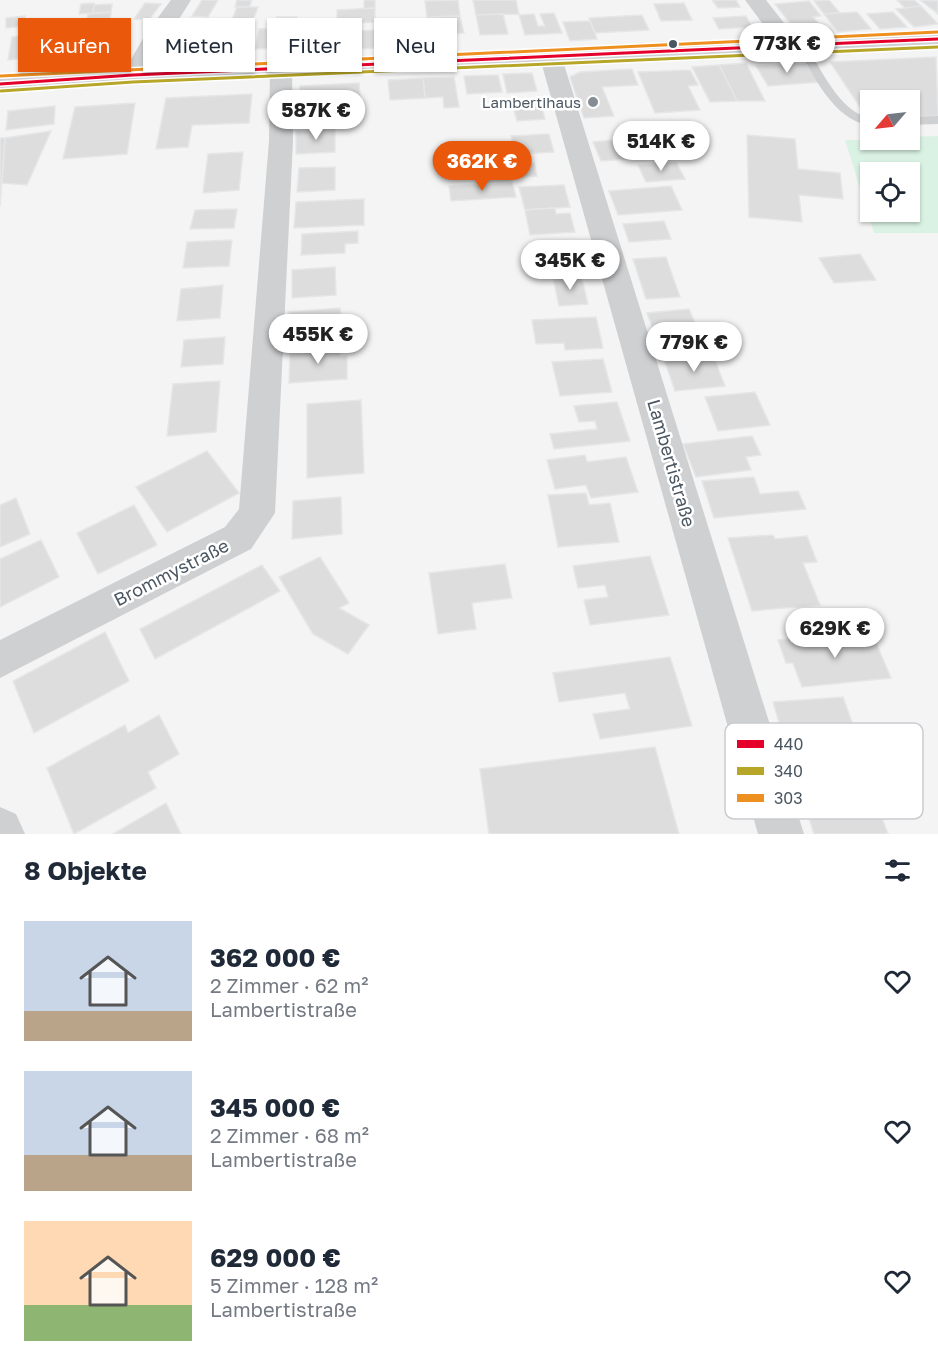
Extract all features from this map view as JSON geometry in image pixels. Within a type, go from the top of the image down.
[{"type":"street","points":[[133,75],[156,35],[181,0]]},
{"type":"street","points":[[755,0],[796,46]]},
{"type":"street","points":[[362,66],[938,39]]},
{"type":"street","name":"Lambertistraße","points":[[551,58],[749,723]]},
{"type":"street","points":[[0,84],[133,75],[267,70]]},
{"type":"street","name":"Brommystraße","points":[[0,660],[238,538],[257,513],[281,141],[281,72]]},
{"type":"street","name":"Lambertistraße","points":[[778,819],[782,834]]},
{"type":"street","points":[[0,830],[2,834]]},
{"type":"lane","points":[[796,46],[845,111],[860,121]]},
{"type":"lane","points":[[920,121],[938,120]]},
{"type":"green space","points":[[938,136],[938,233],[874,233],[871,222],[920,222],[920,162],[860,162],[860,188],[845,140],[860,140],[860,150],[920,150],[920,137]]},
{"type":"building","points":[[202,0],[218,0],[208,17],[192,16]]},
{"type":"building","points":[[237,0],[252,0],[249,7],[235,7]]},
{"type":"building","points":[[364,0],[375,0],[375,8],[364,9]]},
{"type":"building","points":[[458,0],[460,16],[427,17],[425,1]]},
{"type":"building","points":[[473,0],[516,0],[519,14],[476,15]]},
{"type":"building","points":[[712,0],[736,0],[740,7],[718,8]]},
{"type":"building","points":[[829,0],[840,13],[824,14],[814,1]]},
{"type":"building","points":[[897,0],[914,0],[921,6],[905,8]]},
{"type":"building","points":[[920,0],[938,1],[938,14],[933,10]]},
{"type":"building","points":[[809,1],[821,16],[813,17],[825,31],[798,33],[775,4]]},
{"type":"building","points":[[94,3],[93,13],[79,14],[81,4]]},
{"type":"building","points":[[145,3],[161,4],[150,18],[134,19]]},
{"type":"building","points":[[684,3],[692,20],[661,21],[654,4]]},
{"type":"building","points":[[112,4],[111,12],[93,13],[94,5]]},
{"type":"building","points":[[921,6],[938,24],[914,27],[896,9]]},
{"type":"building","points":[[237,7],[258,7],[254,18],[233,18]]},
{"type":"building","points":[[375,8],[374,22],[362,23],[362,18],[337,18],[337,10]]},
{"type":"building","points":[[111,12],[110,18],[87,18],[88,14]]},
{"type":"building","points":[[857,12],[871,29],[838,32],[824,14]]},
{"type":"building","points":[[893,12],[907,27],[880,29],[867,14]]},
{"type":"building","points":[[554,13],[562,33],[525,35],[519,15],[534,14],[538,26],[545,26],[540,14]]},
{"type":"building","points":[[503,14],[508,34],[480,35],[476,15]]},
{"type":"building","points":[[642,15],[649,30],[595,33],[589,18]]},
{"type":"building","points":[[25,16],[25,18],[18,18],[18,27],[6,28],[6,18]]},
{"type":"building","points":[[460,16],[464,33],[457,33],[457,18],[427,17]]},
{"type":"building","points":[[746,16],[752,27],[719,29],[713,18]]},
{"type":"building","points":[[590,21],[597,39],[570,41],[563,22]]},
{"type":"building","points":[[259,29],[267,29],[267,49],[255,49]]},
{"type":"building","points":[[374,30],[374,48],[362,49],[362,31]]},
{"type":"building","points":[[18,36],[18,59],[8,60],[12,37]]},
{"type":"building","points":[[936,57],[938,116],[920,117],[920,90],[860,90],[860,107],[830,62]]},
{"type":"building","points":[[746,63],[765,101],[737,101],[719,65]]},
{"type":"building","points":[[806,63],[819,82],[768,86],[756,66]]},
{"type":"building","points":[[719,65],[737,101],[710,102],[692,67]]},
{"type":"building","name":"Lambertihaus","points":[[632,69],[638,85],[602,87],[614,116],[584,118],[570,77],[580,72]]},
{"type":"building","points":[[690,70],[698,85],[688,86],[700,110],[655,113],[638,72]]},
{"type":"building","points":[[532,73],[537,91],[507,93],[503,74]]},
{"type":"building","points":[[498,75],[502,92],[467,94],[464,76]]},
{"type":"building","points":[[454,77],[459,107],[444,108],[443,97],[425,98],[423,78]]},
{"type":"building","points":[[423,78],[425,98],[390,100],[388,80]]},
{"type":"building","points":[[359,83],[361,111],[340,112],[341,127],[303,129],[304,112],[299,112],[300,86]]},
{"type":"building","points":[[252,94],[249,123],[192,125],[188,147],[156,149],[166,98]]},
{"type":"building","points":[[540,101],[545,119],[517,121],[512,103]]},
{"type":"building","points":[[135,103],[127,154],[63,159],[75,107]]},
{"type":"building","points":[[55,106],[54,124],[6,130],[8,111]]},
{"type":"building","points":[[335,128],[335,152],[296,154],[296,131]]},
{"type":"building","points":[[51,131],[27,185],[2,183],[5,138]]},
{"type":"building","points":[[549,134],[554,152],[504,155],[503,147],[514,147],[511,136]]},
{"type":"building","points":[[747,135],[795,139],[798,169],[840,173],[843,199],[799,195],[802,222],[749,217]]},
{"type":"building","points":[[0,138],[5,138],[0,206]]},
{"type":"building","points":[[634,138],[642,158],[601,161],[593,142]]},
{"type":"building","points":[[243,152],[239,190],[203,193],[208,154]]},
{"type":"building","points":[[676,162],[685,179],[646,182],[638,165]]},
{"type":"building","points":[[534,163],[537,176],[511,178],[512,182],[483,184],[479,166]]},
{"type":"building","points":[[335,167],[335,190],[297,192],[299,168]]},
{"type":"building","points":[[512,182],[516,197],[451,201],[449,186]]},
{"type":"building","points":[[564,185],[570,207],[525,210],[519,187]]},
{"type":"building","points":[[671,186],[682,210],[618,215],[609,191]]},
{"type":"building","points":[[364,199],[364,225],[294,228],[296,202]]},
{"type":"building","points":[[555,208],[556,214],[570,213],[575,232],[530,235],[525,210]]},
{"type":"building","points":[[237,209],[234,228],[190,229],[195,210]]},
{"type":"building","points":[[664,221],[671,239],[629,242],[623,224]]},
{"type":"building","points":[[358,231],[358,243],[345,244],[345,253],[301,255],[302,234]]},
{"type":"building","points":[[232,240],[229,266],[183,268],[187,242]]},
{"type":"building","points":[[572,244],[579,266],[539,268],[534,246]]},
{"type":"building","points":[[860,254],[876,280],[834,283],[819,258]]},
{"type":"building","points":[[666,257],[680,297],[646,299],[633,259]]},
{"type":"building","points":[[335,267],[336,295],[292,298],[292,270]]},
{"type":"building","points":[[581,275],[588,304],[559,306],[553,277]]},
{"type":"building","points":[[223,285],[220,318],[177,321],[181,289]]},
{"type":"building","points":[[340,308],[342,323],[334,323],[334,336],[289,340],[289,312]]},
{"type":"building","points":[[689,309],[701,337],[658,342],[647,313]]},
{"type":"building","points":[[596,317],[603,348],[565,350],[564,343],[536,344],[532,320]]},
{"type":"building","points":[[225,337],[223,364],[181,367],[184,340]]},
{"type":"building","points":[[340,346],[340,356],[347,356],[347,379],[289,383],[290,354],[304,353],[304,348]]},
{"type":"building","points":[[713,355],[725,386],[675,391],[664,359]]},
{"type":"building","points":[[603,359],[612,392],[560,396],[552,362]]},
{"type":"building","points":[[220,381],[216,432],[167,436],[173,384]]},
{"type":"building","points":[[755,392],[770,425],[718,431],[705,397]]},
{"type":"building","points":[[361,400],[364,473],[307,478],[307,404]]},
{"type":"building","points":[[617,402],[630,441],[554,449],[550,434],[597,429],[595,421],[579,422],[574,406]]},
{"type":"building","points":[[752,436],[761,455],[746,457],[751,470],[696,477],[683,444]]},
{"type":"building","points":[[207,451],[239,493],[167,532],[136,487]]},
{"type":"building","points":[[585,455],[587,462],[626,457],[638,492],[591,498],[586,485],[555,489],[547,460]]},
{"type":"building","points":[[754,477],[760,494],[798,491],[806,509],[714,518],[702,481]]},
{"type":"building","points":[[586,493],[589,505],[610,503],[619,542],[558,547],[548,495]]},
{"type":"building","points":[[341,497],[342,534],[292,539],[293,501]]},
{"type":"building","points":[[16,498],[30,534],[0,547],[0,505]]},
{"type":"building","points":[[134,505],[157,545],[98,574],[77,533]]},
{"type":"building","points":[[773,535],[775,539],[807,536],[817,562],[803,563],[820,605],[752,611],[728,538]]},
{"type":"building","points":[[41,540],[59,577],[0,607],[0,559]]},
{"type":"building","points":[[650,556],[669,615],[590,625],[584,600],[608,597],[605,585],[578,588],[573,566]]},
{"type":"building","points":[[320,557],[349,603],[339,608],[369,625],[348,654],[313,634],[279,577]]},
{"type":"building","points":[[505,564],[512,598],[472,603],[476,629],[438,634],[429,573]]},
{"type":"building","points":[[262,565],[280,591],[155,659],[140,629]]},
{"type":"building","points":[[871,631],[891,678],[802,687],[793,663],[786,663],[778,640]]},
{"type":"building","points":[[105,632],[129,681],[34,733],[13,681]]},
{"type":"building","points":[[670,657],[692,726],[600,739],[593,714],[630,709],[625,693],[559,702],[553,673]]},
{"type":"building","points":[[843,697],[852,723],[779,723],[773,702]]},
{"type":"building","points":[[159,715],[179,754],[148,772],[156,788],[74,834],[47,768],[125,725],[128,733]]},
{"type":"building","points":[[655,747],[679,834],[489,834],[480,769]]},
{"type":"building","points":[[166,803],[181,834],[113,834]]},
{"type":"building","points":[[809,819],[882,819],[888,834],[814,834]]},
{"type":"transit line","name":"303","points":[[0,76],[938,32]]},
{"type":"transit line","name":"440","points":[[0,84],[133,75],[938,39]]},
{"type":"transit line","name":"340","points":[[1,91],[133,82],[938,47]]},
{"type":"place","name":"Lambertihaus","points":[[593,102]]}]
